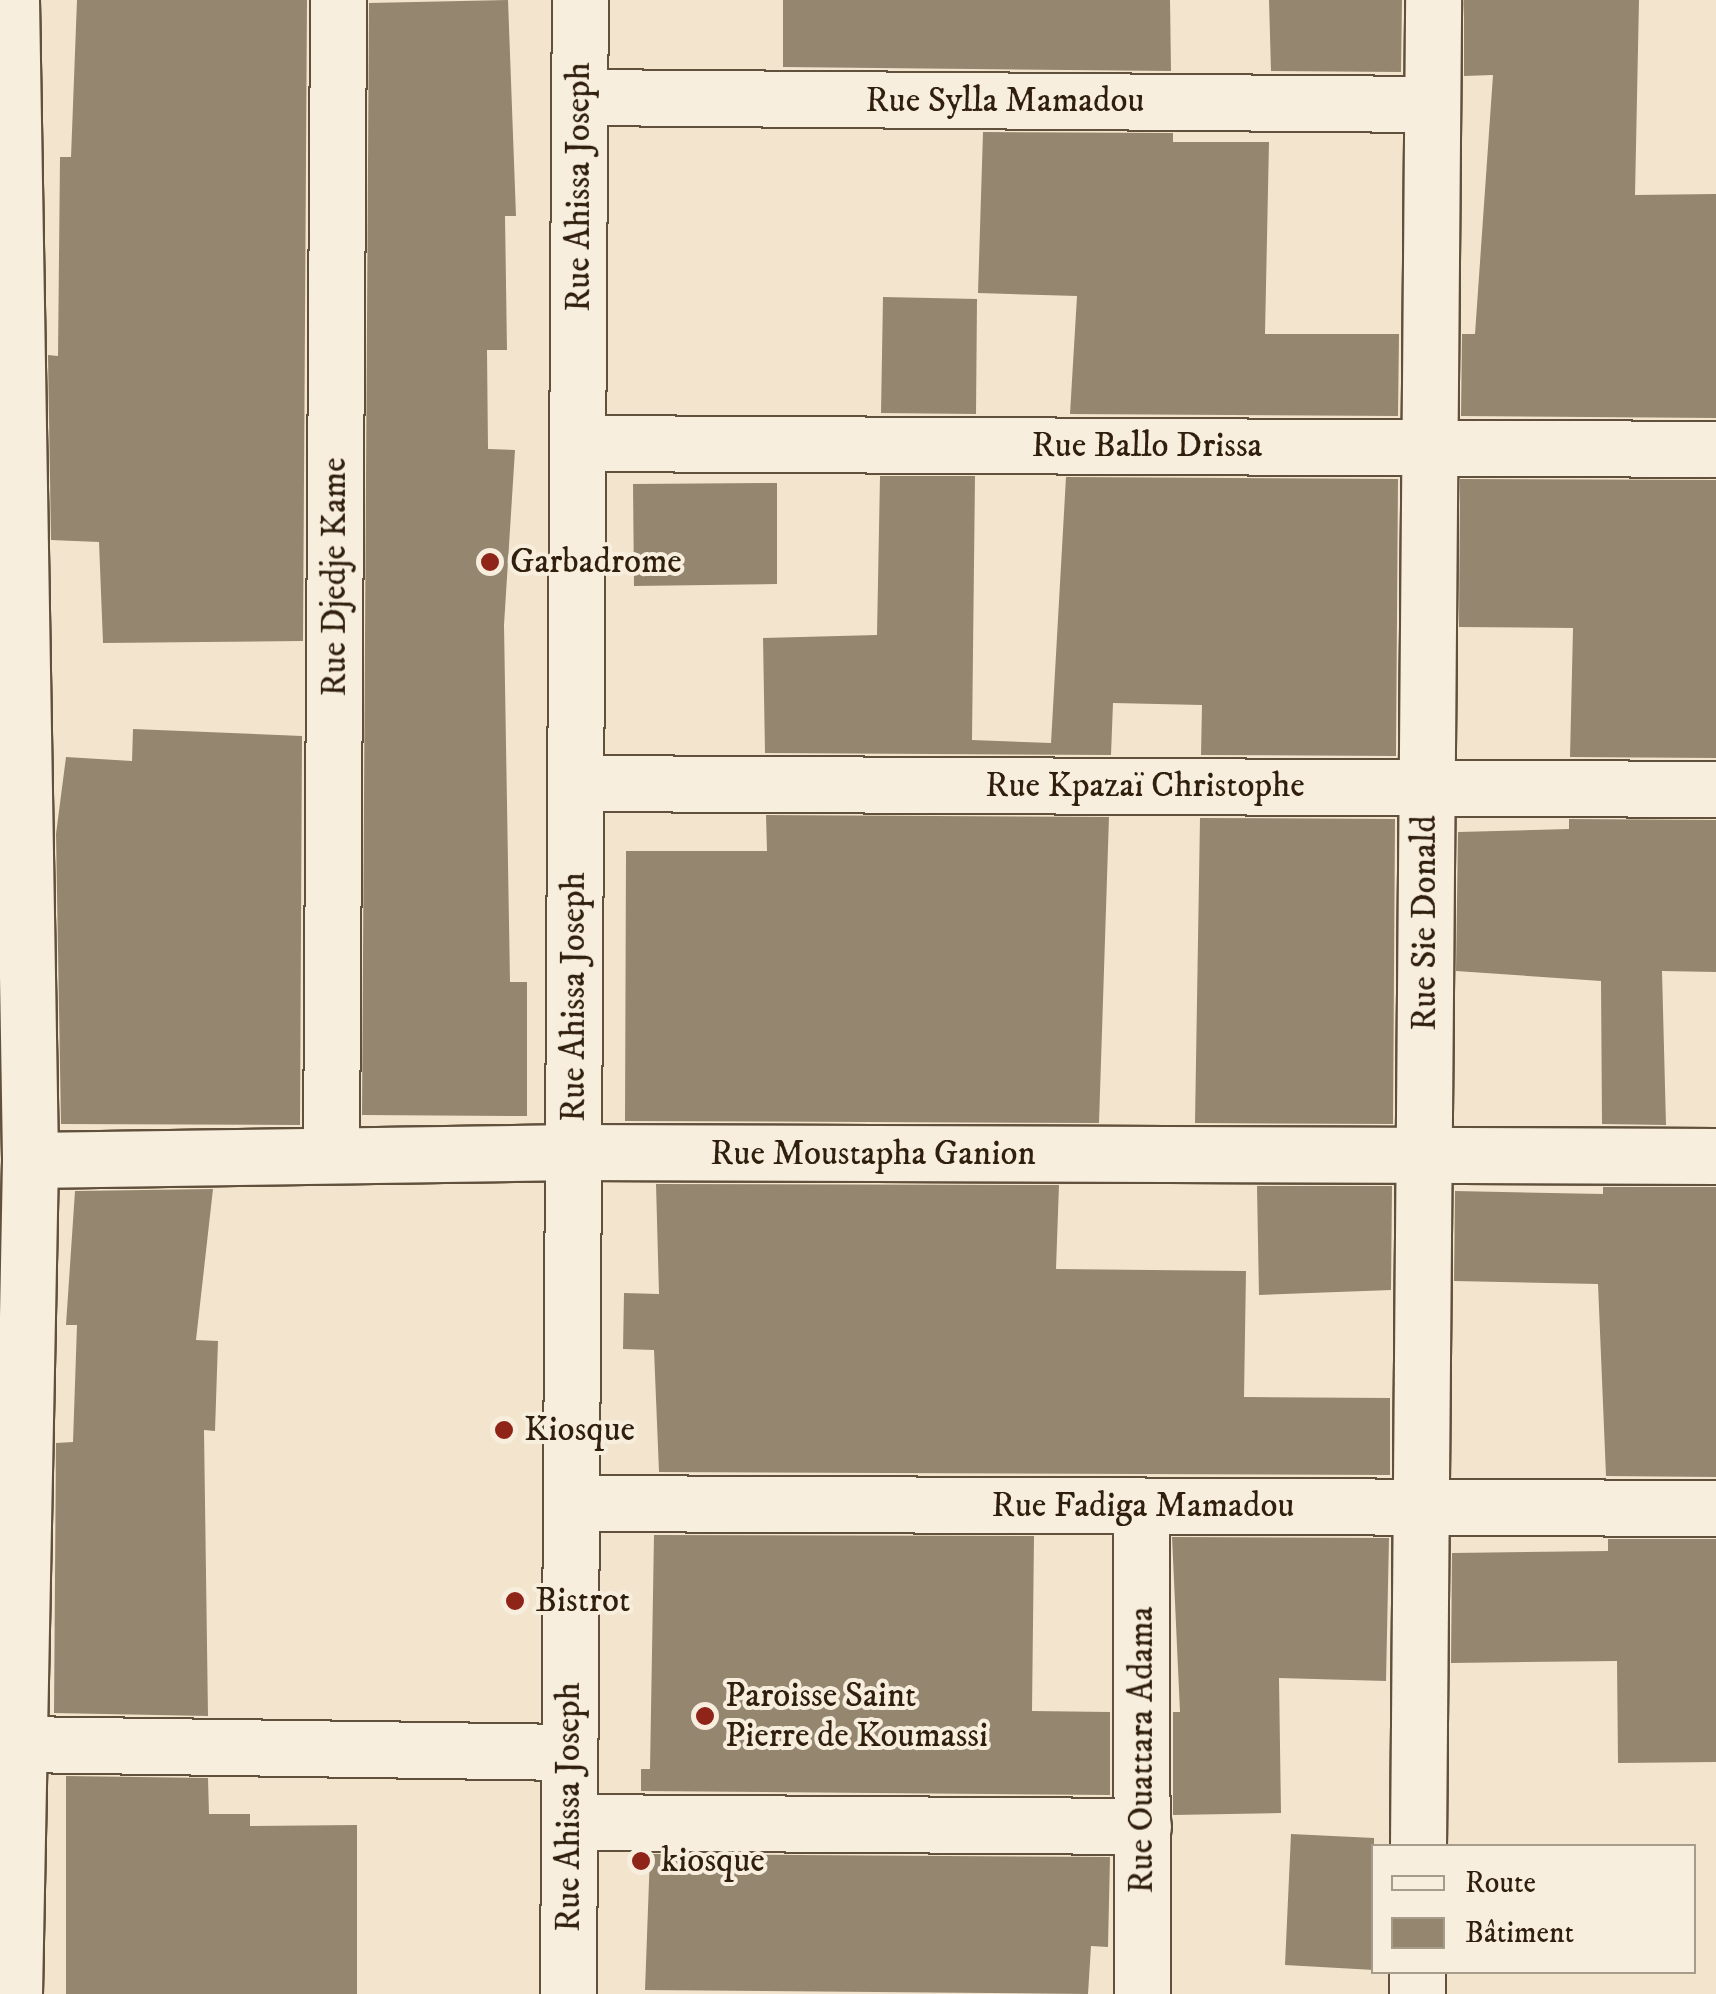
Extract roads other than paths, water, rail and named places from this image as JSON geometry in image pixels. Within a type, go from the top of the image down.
[{"type":"street","points":[[12,0],[30,1160],[14,1994]]},
{"type":"street","name":"Rue Djedje Kame","points":[[331,1154],[338,0]]},
{"type":"street","name":"Rue Ahissa Joseph","points":[[568,1994],[580,0]]},
{"type":"street","name":"Rue Sie Donald","points":[[1418,1844],[1433,0]]},
{"type":"street","name":"Rue Sylla Mamadou","points":[[579,98],[1432,104]]},
{"type":"street","name":"Rue Ballo Drissa","points":[[578,443],[1716,449]]},
{"type":"street","name":"Rue Kpazaï Christophe","points":[[575,783],[1716,789]]},
{"type":"street","name":"Rue Moustapha Ganion","points":[[30,1160],[573,1152],[1716,1156]]},
{"type":"street","name":"Rue Fadiga Mamadou","points":[[571,1504],[1716,1508]]},
{"type":"street","name":"Rue Ouattara Adama","points":[[1141,1506],[1142,1994]]},
{"type":"street","points":[[18,1744],[569,1752]]},
{"type":"street","points":[[569,1822],[1143,1826]]},
{"type":"place","name":"Garbadrome","points":[[490,562]]},
{"type":"place","name":"Kiosque","points":[[504,1430]]},
{"type":"place","name":"Bistrot","points":[[515,1601]]},
{"type":"place","name":"Paroisse Saint Pierre de Koumassi","points":[[705,1716]]},
{"type":"place","name":"kiosque","points":[[641,1861]]}]
